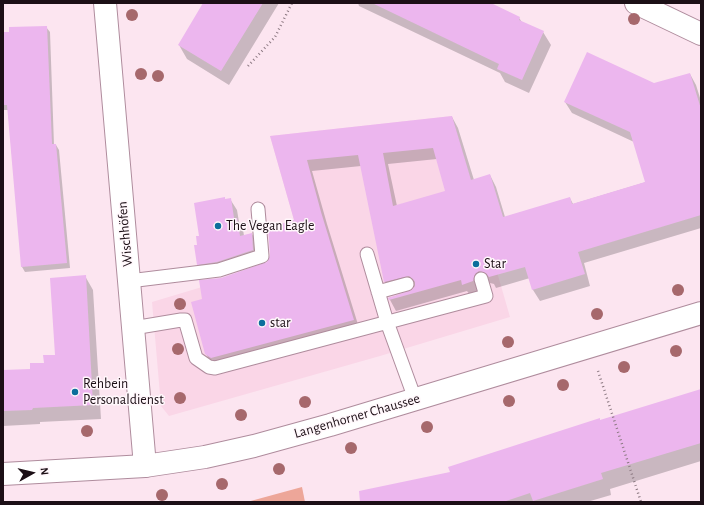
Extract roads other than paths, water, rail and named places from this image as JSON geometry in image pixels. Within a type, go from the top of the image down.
[{"type":"main road","name":"Wischhöfen","points":[[105,3],[145,466]]},
{"type":"main road","points":[[636,3],[701,34]]},
{"type":"main road","name":"Langenhorner Chaussee","points":[[3,474],[145,466],[205,457],[254,446],[330,425],[701,312]]},
{"type":"lane","points":[[129,281],[219,270],[262,256],[258,209]]},
{"type":"lane","points":[[367,254],[387,322],[415,399]]},
{"type":"lane","points":[[133,328],[185,320],[196,358],[209,367],[215,368],[486,296],[481,279]]},
{"type":"lane","points":[[378,292],[407,284]]},
{"type":"place","name":"The Vegan Eagle","points":[[218,226]]},
{"type":"place","name":"Star","points":[[476,264]]},
{"type":"place","name":"star","points":[[262,323]]},
{"type":"place","name":"Rehbein Personaldienst","points":[[75,392]]}]
